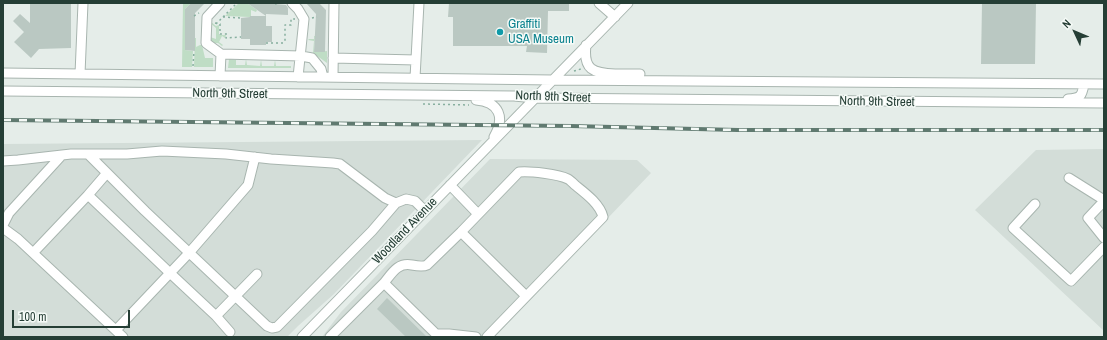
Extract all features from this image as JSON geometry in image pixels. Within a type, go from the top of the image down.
[{"type":"street","points":[[80,74],[83,3]]},
{"type":"street","points":[[220,3],[207,17],[206,43],[221,54],[300,56],[312,58],[321,69],[323,77]]},
{"type":"street","points":[[292,3],[304,19],[298,76]]},
{"type":"street","points":[[333,77],[334,3]]},
{"type":"street","points":[[416,78],[419,3]]},
{"type":"street","points":[[600,3],[615,17]]},
{"type":"street","name":"Woodland Avenue","points":[[302,337],[628,3]]},
{"type":"street","points":[[586,45],[586,60],[595,72],[642,74],[652,80]]},
{"type":"street","points":[[220,76],[221,54]]},
{"type":"street","points":[[333,58],[416,60]]},
{"type":"street","name":"North 9th Street","points":[[3,73],[553,80],[1104,84]]},
{"type":"street","points":[[987,103],[1002,99],[1078,98],[1083,93],[1084,84]]},
{"type":"street","name":"North 9th Street","points":[[3,91],[514,96],[535,98],[987,103],[1104,103]]},
{"type":"street","points":[[438,96],[441,98],[479,100],[495,106],[499,113],[499,125],[498,130],[489,145]]},
{"type":"street","points":[[3,161],[71,154],[127,154],[162,152],[226,154],[271,159],[333,163],[340,164],[385,198],[396,203]]},
{"type":"street","points":[[88,154],[144,211],[267,326],[272,328],[277,327],[372,231],[396,203],[406,199],[410,200],[415,202],[425,211]]},
{"type":"street","points":[[62,155],[9,213],[3,227],[18,239],[123,337]]},
{"type":"street","points":[[116,330],[189,253],[248,185],[255,157]]},
{"type":"street","points":[[330,337],[400,265],[406,263],[416,266],[426,266],[519,172],[526,171],[555,175],[568,179],[590,197],[602,212],[603,217],[487,337]]},
{"type":"street","points":[[33,253],[107,173]]},
{"type":"street","points":[[1069,178],[1104,201],[1088,218],[1104,238]]},
{"type":"street","points":[[450,185],[478,214]]},
{"type":"street","points":[[88,195],[216,316],[230,332]]},
{"type":"street","points":[[1035,204],[1013,228],[1071,281],[1104,246]]},
{"type":"street","points":[[461,232],[526,296]]},
{"type":"street","points":[[216,316],[257,274]]},
{"type":"street","points":[[384,283],[436,334],[476,337]]},
{"type":"path","points":[[216,24],[238,3]]},
{"type":"path","points":[[194,16],[201,12],[216,24],[220,24],[220,34],[227,34],[226,38],[241,38]]},
{"type":"path","points":[[223,17],[241,18]]},
{"type":"path","points":[[266,43],[283,44],[285,41],[285,25],[291,25],[291,19],[299,19]]},
{"type":"path","points":[[192,68],[194,51]]},
{"type":"path","points":[[574,71],[582,68]]},
{"type":"shaded area","points":[[482,140],[334,294],[287,337],[3,337],[3,144]]},
{"type":"shaded area","points":[[1104,149],[1104,331],[975,210],[1036,150]]},
{"type":"shaded area","points":[[490,159],[637,160],[651,173],[494,337],[322,337],[341,312]]},
{"type":"green space","points":[[183,3],[191,3],[185,9],[185,50],[193,51],[192,67],[182,67]]},
{"type":"green space","points":[[239,3],[247,3],[257,10],[256,12],[251,10],[250,17],[225,16]]},
{"type":"green space","points":[[210,21],[216,26],[219,25],[219,35],[226,35],[225,38],[222,36],[219,42],[223,45],[222,46],[218,43],[211,43],[210,37],[216,39],[216,28],[210,23]]},
{"type":"green space","points":[[315,36],[314,52],[327,51],[327,63],[313,53],[314,41],[308,40],[314,39]]},
{"type":"green space","points":[[195,38],[196,47],[202,45],[205,58],[213,58],[213,67],[194,67]]},
{"type":"green space","points":[[229,59],[236,60],[236,65],[245,65],[246,59],[247,65],[260,66],[261,60],[262,66],[274,66],[275,60],[276,66],[291,66],[291,68],[228,68]]},
{"type":"building","points":[[71,3],[71,48],[39,49],[31,58],[14,42],[24,32],[13,21],[20,14],[30,23],[30,4]]},
{"type":"building","points":[[191,3],[205,3],[195,13],[195,51],[185,50],[185,9]]},
{"type":"building","points":[[247,3],[286,5],[288,8],[288,15],[266,14],[266,16]]},
{"type":"building","points":[[306,3],[319,3],[326,10],[325,52],[314,52],[316,14]]},
{"type":"building","name":"Graffiti USA Museum","points":[[449,3],[569,3],[569,11],[548,11],[547,53],[526,52],[527,46],[453,46],[453,17],[448,17]]},
{"type":"building","points":[[982,3],[1036,3],[1035,64],[981,64]]},
{"type":"building","points":[[250,16],[266,16],[266,26],[272,26],[272,42],[266,42],[266,45],[250,45],[250,39],[241,39],[241,18]]},
{"type":"building","points":[[387,298],[427,337],[406,337],[377,309]]},
{"type":"railway","points":[[3,120],[571,126],[738,130],[1104,130]]},
{"type":"place","name":"Graffiti USA Museum","points":[[500,32]]}]
